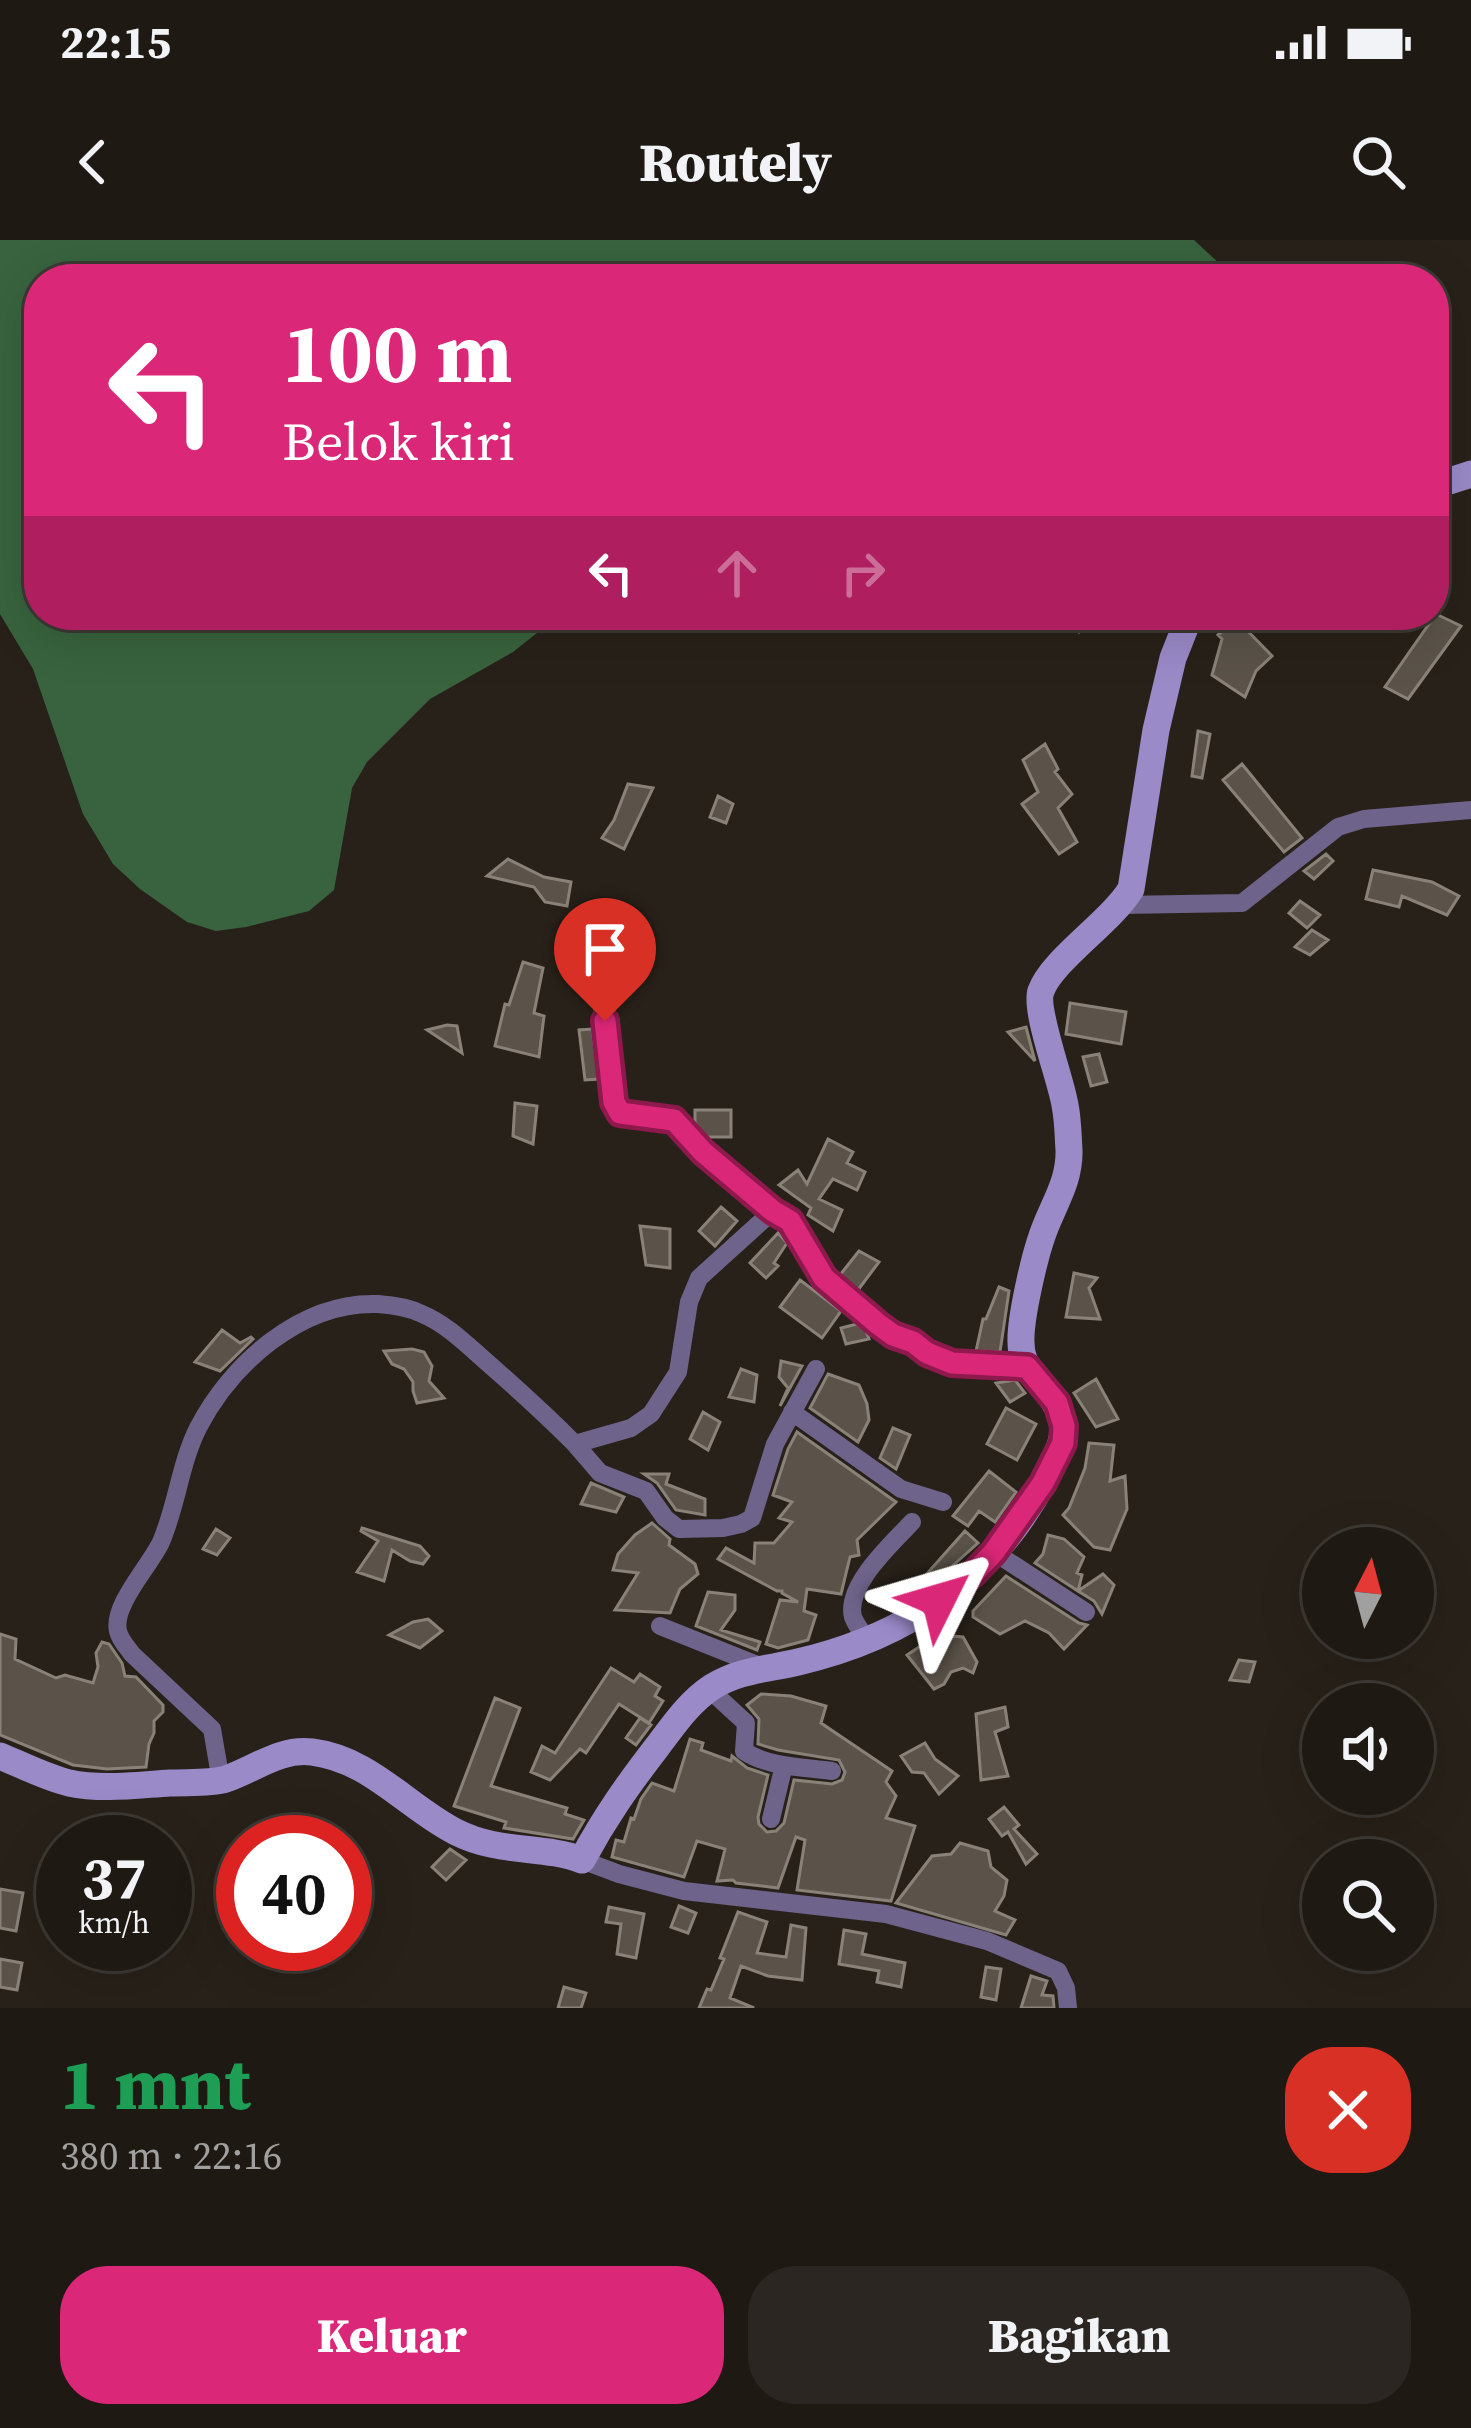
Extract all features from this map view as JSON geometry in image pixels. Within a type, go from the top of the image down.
[{"type":"street","points":[[582,1860],[610,1808],[673,1725],[709,1690],[737,1674],[799,1662],[886,1635],[928,1612],[994,1552],[1043,1483],[1063,1443],[1057,1403],[1027,1367],[1020,1336],[1040,1243],[1069,1163],[1066,1109],[1039,1000],[1054,970],[1121,904],[1133,880],[1156,730],[1184,630]]},
{"type":"street","points":[[1121,904],[1242,903],[1338,827],[1364,819],[1471,810]]},
{"type":"street","points":[[599,989],[617,1111],[674,1120],[703,1152],[790,1221],[824,1278],[893,1335],[952,1363],[1027,1367]]},
{"type":"street","points":[[575,1444],[631,1428],[651,1414],[678,1372],[689,1302],[699,1278],[773,1211]]},
{"type":"street","points":[[221,1781],[212,1729],[132,1654],[117,1629],[121,1609],[162,1539],[199,1427],[253,1357],[292,1328],[323,1314],[373,1304],[427,1315],[511,1383],[600,1473],[646,1491],[664,1518],[679,1529],[723,1528],[752,1518],[776,1444],[816,1369]]},
{"type":"street","points":[[792,1412],[901,1489],[943,1502]]},
{"type":"street","points":[[868,1641],[854,1619],[856,1590],[912,1522]]},
{"type":"street","points":[[994,1552],[1087,1612]]},
{"type":"street","points":[[660,1626],[765,1668]]},
{"type":"street","points":[[709,1690],[746,1723],[746,1754],[832,1771]]},
{"type":"street","points":[[0,1756],[70,1783],[115,1787],[221,1781],[289,1751],[339,1758],[368,1772],[456,1832],[497,1846],[561,1852],[684,1891],[886,1914],[987,1941],[1058,1971],[1068,2008]]},
{"type":"street","points":[[770,1819],[784,1765]]},
{"type":"green space","points":[[0,240],[1194,240],[1220,264],[24,264],[24,630],[544,630],[430,699],[367,762],[352,788],[334,890],[309,911],[216,931],[187,922],[113,864],[83,814],[33,669],[0,614]]},
{"type":"building","points":[[1449,620],[1461,626],[1408,699],[1385,687],[1425,630],[1449,630]]},
{"type":"building","points":[[1224,630],[1247,630],[1272,656],[1256,671],[1245,697],[1212,675],[1222,639],[1218,635]]},
{"type":"building","points":[[1198,731],[1210,734],[1202,778],[1192,776]]},
{"type":"building","points":[[1045,744],[1058,769],[1055,772],[1072,794],[1058,808],[1077,842],[1059,854],[1022,804],[1038,792],[1023,760]]},
{"type":"building","points":[[1242,764],[1302,838],[1284,852],[1223,780]]},
{"type":"building","points":[[628,784],[653,788],[624,849],[602,838]]},
{"type":"building","points":[[718,796],[733,804],[726,823],[710,817]]},
{"type":"building","points":[[1326,854],[1333,861],[1314,879],[1304,871]]},
{"type":"building","points":[[508,859],[544,877],[571,882],[567,906],[545,902],[534,887],[487,876]]},
{"type":"building","points":[[1373,870],[1432,882],[1459,896],[1447,915],[1402,896],[1399,907],[1366,899]]},
{"type":"building","points":[[1300,901],[1320,915],[1307,928],[1289,913]]},
{"type":"building","points":[[1312,930],[1328,940],[1310,955],[1295,947]]},
{"type":"building","points":[[523,962],[543,968],[534,1013],[544,1016],[539,1057],[495,1046],[505,1004],[509,1005]]},
{"type":"building","points":[[1070,1003],[1126,1012],[1121,1044],[1066,1034]]},
{"type":"building","points":[[457,1026],[462,1053],[427,1030]]},
{"type":"building","points":[[1026,1027],[1032,1050],[1035,1061],[1008,1032]]},
{"type":"building","points":[[592,1029],[599,1079],[585,1080],[579,1030]]},
{"type":"building","points":[[1099,1054],[1107,1082],[1091,1086],[1083,1057]]},
{"type":"building","points":[[515,1103],[537,1106],[533,1144],[513,1136]]},
{"type":"building","points":[[695,1110],[731,1110],[731,1137],[706,1137],[695,1123]]},
{"type":"building","points":[[828,1139],[853,1152],[847,1163],[865,1172],[857,1190],[833,1179],[819,1199],[842,1210],[833,1231],[808,1215],[811,1208],[779,1185],[798,1170],[807,1184]]},
{"type":"building","points":[[721,1207],[737,1221],[715,1246],[699,1231]]},
{"type":"building","points":[[640,1226],[670,1229],[670,1268],[646,1265]]},
{"type":"building","points":[[778,1233],[787,1243],[774,1263],[778,1266],[766,1278],[750,1263]]},
{"type":"building","points":[[859,1251],[879,1262],[858,1290],[840,1275]]},
{"type":"building","points":[[1074,1273],[1097,1278],[1089,1288],[1100,1319],[1066,1317]]},
{"type":"building","points":[[800,1280],[841,1311],[822,1338],[780,1307]]},
{"type":"building","points":[[999,1287],[1009,1291],[1000,1352],[976,1351],[983,1319]]},
{"type":"building","points":[[857,1324],[869,1339],[846,1344],[841,1328]]},
{"type":"building","points":[[222,1330],[240,1343],[253,1339],[220,1371],[195,1362]]},
{"type":"building","points":[[384,1351],[424,1352],[432,1366],[429,1381],[444,1398],[417,1403],[413,1382]]},
{"type":"building","points":[[781,1361],[802,1366],[780,1406],[788,1388],[779,1377]]},
{"type":"building","points":[[741,1369],[757,1375],[754,1402],[729,1397]]},
{"type":"building","points":[[828,1374],[859,1385],[869,1420],[858,1442],[810,1408]]},
{"type":"building","points":[[1096,1379],[1118,1419],[1096,1427],[1074,1393]]},
{"type":"building","points":[[1015,1380],[1025,1393],[1010,1402],[996,1383]]},
{"type":"building","points":[[1006,1408],[1036,1424],[1017,1460],[987,1444]]},
{"type":"building","points":[[703,1412],[720,1422],[708,1450],[690,1439]]},
{"type":"building","points":[[893,1428],[910,1435],[896,1469],[880,1458]]},
{"type":"building","points":[[797,1432],[896,1502],[857,1540],[859,1555],[850,1557],[841,1594],[807,1589],[804,1611],[816,1615],[808,1640],[778,1648],[766,1644],[780,1600],[798,1602],[718,1559],[726,1548],[754,1563],[755,1543],[774,1543],[792,1522],[779,1518],[792,1502],[773,1495]]},
{"type":"building","points":[[1089,1443],[1114,1445],[1110,1481],[1125,1476],[1127,1509],[1110,1550],[1094,1547],[1063,1515],[1085,1468]]},
{"type":"building","points":[[989,1471],[1016,1492],[995,1522],[979,1511],[968,1526],[953,1516]]},
{"type":"building","points":[[644,1474],[669,1474],[666,1484],[705,1499],[705,1515],[676,1510],[657,1483]]},
{"type":"building","points":[[591,1483],[624,1497],[616,1512],[581,1504]]},
{"type":"building","points":[[652,1523],[670,1539],[669,1545],[695,1564],[698,1574],[680,1589],[670,1613],[615,1610],[638,1573],[613,1570],[618,1554]]},
{"type":"building","points":[[362,1528],[420,1546],[429,1556],[423,1564],[392,1550],[384,1581],[357,1572],[378,1541]]},
{"type":"building","points":[[216,1529],[230,1538],[217,1555],[203,1549]]},
{"type":"building","points":[[965,1531],[978,1543],[931,1585],[923,1578]]},
{"type":"building","points":[[1048,1535],[1064,1539],[1084,1557],[1077,1573],[1082,1575],[1078,1591],[1035,1563]]},
{"type":"building","points":[[1103,1574],[1114,1585],[1102,1614],[1094,1601],[1078,1591]]},
{"type":"building","points":[[1006,1576],[1087,1625],[1064,1649],[1049,1633],[1025,1621],[1000,1634],[973,1617],[973,1611]]},
{"type":"building","points":[[708,1592],[735,1595],[735,1610],[721,1630],[760,1642],[757,1650],[696,1626]]},
{"type":"building","points":[[428,1619],[442,1631],[420,1648],[389,1635],[413,1622]]},
{"type":"building","points":[[0,1634],[16,1639],[15,1659],[56,1678],[65,1675],[93,1683],[96,1653],[102,1642],[109,1644],[125,1676],[136,1677],[163,1705],[154,1721],[146,1767],[73,1765],[0,1735]]},
{"type":"building","points":[[952,1636],[963,1637],[977,1662],[973,1673],[963,1668],[951,1672],[934,1689],[907,1655],[925,1643],[932,1650]]},
{"type":"building","points":[[1239,1660],[1255,1662],[1249,1682],[1230,1680]]},
{"type":"building","points":[[611,1668],[634,1682],[640,1674],[660,1687],[655,1696],[663,1701],[649,1723],[619,1704],[586,1753],[580,1749],[550,1780],[531,1772],[542,1746],[555,1753]]},
{"type":"building","points":[[761,1694],[826,1706],[821,1723],[892,1771],[886,1782],[896,1796],[886,1818],[915,1826],[891,1901],[797,1890],[805,1840],[796,1837],[778,1888],[717,1881],[725,1849],[697,1841],[684,1877],[612,1857],[616,1840],[624,1842],[631,1818],[652,1783],[674,1791],[690,1739],[703,1743],[701,1750],[731,1761],[732,1756],[747,1768],[768,1775],[758,1817],[767,1832],[784,1823],[794,1780],[832,1784],[842,1780],[845,1772],[839,1760],[758,1744],[759,1719],[747,1705]]},
{"type":"building","points":[[495,1698],[520,1708],[491,1786],[567,1808],[565,1814],[584,1820],[573,1839],[504,1828],[506,1822],[454,1806]]},
{"type":"building","points":[[1005,1707],[1008,1727],[995,1732],[1008,1776],[981,1780],[976,1714]]},
{"type":"building","points":[[640,1718],[651,1725],[636,1745],[626,1738]]},
{"type":"building","points":[[925,1743],[935,1759],[958,1776],[939,1794],[924,1773],[912,1772],[901,1756]]},
{"type":"building","points":[[1004,1807],[1019,1825],[1014,1829],[1037,1854],[1026,1864],[1008,1832],[1002,1836],[989,1819]]},
{"type":"building","points":[[960,1843],[988,1851],[991,1867],[1007,1880],[995,1911],[1015,1920],[1006,1935],[896,1903],[932,1856],[951,1854]]},
{"type":"building","points":[[450,1849],[466,1860],[446,1880],[432,1867]]},
{"type":"building","points":[[0,1889],[23,1893],[16,1931],[0,1928]]},
{"type":"building","points":[[679,1906],[696,1913],[688,1933],[671,1927]]},
{"type":"building","points":[[609,1907],[644,1914],[636,1958],[617,1954],[621,1924],[606,1922]]},
{"type":"building","points":[[738,1912],[767,1922],[757,1953],[786,1957],[791,1925],[806,1928],[802,1980],[768,1976],[741,1966],[730,1998],[754,2008],[699,2008],[724,1959],[720,1958]]},
{"type":"building","points":[[844,1930],[866,1934],[862,1954],[905,1963],[901,1987],[877,1982],[879,1971],[839,1964]]},
{"type":"building","points":[[0,1959],[22,1963],[17,1990],[0,1987]]},
{"type":"building","points":[[986,1967],[1001,1969],[996,2000],[981,1997]]},
{"type":"building","points":[[1031,1976],[1047,1981],[1042,1995],[1053,1996],[1054,2008],[1021,2008]]},
{"type":"building","points":[[564,1987],[586,1993],[581,2008],[558,2008]]},
{"type":"route","points":[[605,1021],[614,1102],[620,1113],[674,1120],[703,1152],[790,1221],[824,1278],[893,1335],[952,1363],[1027,1367],[1057,1403],[1063,1443],[1043,1483],[994,1552],[939,1600]]}]
